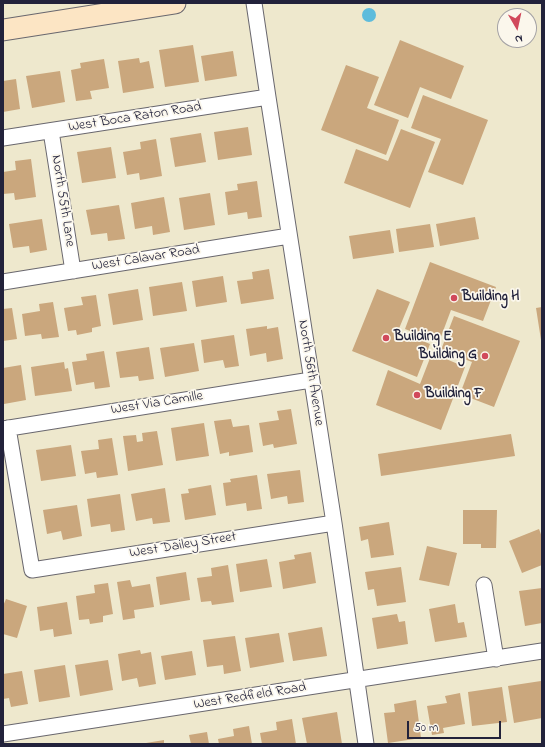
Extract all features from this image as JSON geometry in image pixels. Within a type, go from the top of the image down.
[{"type":"main road","points":[[3,30],[175,3]]},
{"type":"street","name":"North 56th Avenue","points":[[254,3],[334,523],[366,744]]},
{"type":"street","name":"West Boca Raton Road","points":[[3,138],[268,97]]},
{"type":"street","name":"North 55th Lane","points":[[51,131],[73,271]]},
{"type":"street","name":"West Calavar Road","points":[[3,282],[289,236]]},
{"type":"street","name":"West Via Camille","points":[[5,428],[311,380]]},
{"type":"street","name":"West Dailey Street","points":[[5,428],[32,570],[334,523]]},
{"type":"street","points":[[484,585],[496,659]]},
{"type":"street","name":"West Redfield Road","points":[[3,734],[542,652]]},
{"type":"water","points":[[369,8],[374,10],[376,15],[374,20],[369,22],[364,20],[362,15],[364,10]]},
{"type":"building","points":[[400,40],[464,66],[451,99],[420,87],[408,118],[374,105]]},
{"type":"building","points":[[193,45],[199,82],[165,87],[159,50]]},
{"type":"building","points":[[233,51],[237,76],[205,81],[201,56]]},
{"type":"building","points":[[139,58],[140,63],[149,61],[154,88],[123,93],[118,61]]},
{"type":"building","points":[[104,59],[109,88],[90,91],[92,99],[76,101],[71,70],[81,68],[80,63]]},
{"type":"building","points":[[346,65],[379,77],[367,108],[399,120],[386,155],[321,130]]},
{"type":"building","points":[[60,71],[65,102],[32,108],[26,76]]},
{"type":"building","points":[[16,79],[20,109],[3,112],[3,81]]},
{"type":"building","points":[[423,95],[488,120],[463,185],[428,172],[441,139],[411,128]]},
{"type":"building","points":[[248,127],[252,155],[218,160],[214,132]]},
{"type":"building","points":[[401,129],[435,142],[410,208],[344,183],[356,149],[388,161]]},
{"type":"building","points":[[201,133],[206,162],[175,167],[170,138]]},
{"type":"building","points":[[156,139],[162,176],[140,180],[139,173],[127,175],[123,152],[141,149],[140,142]]},
{"type":"building","points":[[111,147],[116,178],[82,183],[77,152]]},
{"type":"building","points":[[31,159],[36,197],[15,200],[14,193],[3,194],[3,172],[16,170],[15,161]]},
{"type":"building","points":[[257,181],[262,217],[248,219],[247,212],[228,215],[225,192],[238,190],[237,184]]},
{"type":"building","points":[[210,193],[215,225],[184,230],[179,198]]},
{"type":"building","points":[[164,197],[170,232],[153,235],[152,226],[135,229],[131,203]]},
{"type":"building","points":[[119,205],[125,239],[108,241],[107,233],[91,235],[86,210]]},
{"type":"building","points":[[475,217],[479,239],[440,246],[436,224]]},
{"type":"building","points":[[42,219],[47,250],[30,253],[29,246],[13,248],[9,224]]},
{"type":"building","points":[[430,224],[434,247],[399,252],[396,229]]},
{"type":"building","points":[[390,230],[394,253],[353,259],[349,236]]},
{"type":"building","name":"Building H","points":[[430,262],[496,287],[483,321],[451,310],[439,342],[405,329]]},
{"type":"building","points":[[269,269],[274,299],[241,304],[237,281],[253,279],[252,272]]},
{"type":"building","points":[[223,276],[227,302],[196,307],[192,281]]},
{"type":"building","points":[[182,282],[187,311],[153,316],[149,287]]},
{"type":"building","points":[[138,289],[143,320],[113,325],[108,294]]},
{"type":"building","name":"Building E","points":[[377,289],[410,302],[398,331],[430,344],[417,377],[352,351]]},
{"type":"building","points":[[96,295],[101,326],[92,328],[92,332],[77,335],[76,330],[68,331],[64,308],[83,305],[81,297]]},
{"type":"building","points":[[53,302],[59,337],[42,339],[41,334],[25,336],[22,314],[40,311],[39,304]]},
{"type":"building","points":[[542,307],[542,340],[541,340],[536,308]]},
{"type":"building","points":[[12,308],[17,339],[3,341],[3,309]]},
{"type":"building","name":"Building G","points":[[454,316],[520,341],[494,407],[460,394],[472,362],[441,350]]},
{"type":"building","points":[[267,326],[267,329],[278,327],[283,359],[267,362],[266,353],[250,356],[246,329]]},
{"type":"building","points":[[234,335],[239,366],[225,368],[223,360],[204,363],[201,340]]},
{"type":"building","points":[[194,343],[199,371],[165,377],[160,348]]},
{"type":"building","points":[[149,347],[154,379],[139,381],[138,376],[120,378],[116,352]]},
{"type":"building","points":[[104,351],[110,387],[95,389],[94,382],[76,385],[72,362],[87,360],[86,354]]},
{"type":"building","name":"Building F","points":[[432,353],[465,367],[441,430],[376,405],[388,370],[420,384]]},
{"type":"building","points":[[64,362],[65,369],[68,368],[72,391],[35,396],[31,367]]},
{"type":"building","points":[[21,365],[26,400],[4,404],[3,368]]},
{"type":"building","points":[[291,409],[297,444],[274,448],[273,444],[263,446],[259,423],[279,420],[277,411]]},
{"type":"building","points":[[231,419],[233,427],[249,425],[253,452],[229,456],[229,452],[220,454],[214,421]]},
{"type":"building","points":[[204,423],[209,456],[176,461],[171,428]]},
{"type":"building","points":[[157,431],[163,465],[128,471],[123,436],[136,435],[137,442],[143,441],[142,433]]},
{"type":"building","points":[[511,434],[515,456],[381,476],[378,454]]},
{"type":"building","points":[[112,438],[118,475],[97,478],[96,472],[85,474],[81,451],[99,449],[98,440]]},
{"type":"building","points":[[71,445],[76,476],[41,481],[36,450]]},
{"type":"building","points":[[300,470],[304,502],[288,504],[287,496],[271,499],[267,474]]},
{"type":"building","points":[[257,475],[262,509],[247,511],[246,503],[226,506],[223,483],[231,482],[230,479]]},
{"type":"building","points":[[211,485],[216,515],[185,520],[181,494],[189,493],[188,489]]},
{"type":"building","points":[[165,488],[170,522],[153,524],[152,518],[136,521],[131,494]]},
{"type":"building","points":[[120,494],[125,530],[111,532],[110,524],[91,527],[87,499]]},
{"type":"building","points":[[77,505],[82,536],[63,540],[61,531],[47,534],[43,510]]},
{"type":"building","points":[[463,510],[497,510],[496,548],[481,548],[481,544],[463,544]]},
{"type":"building","points":[[389,522],[394,555],[371,558],[368,539],[361,541],[359,527]]},
{"type":"building","points":[[539,529],[542,537],[542,565],[522,573],[509,541]]},
{"type":"building","points":[[427,546],[457,553],[449,586],[419,580]]},
{"type":"building","points":[[311,552],[316,583],[283,589],[279,562],[295,559],[294,555]]},
{"type":"building","points":[[267,559],[272,587],[240,592],[236,564]]},
{"type":"building","points":[[228,565],[234,602],[212,605],[211,601],[201,602],[197,578],[212,576],[211,568]]},
{"type":"building","points":[[401,567],[406,602],[377,606],[374,589],[368,590],[365,572]]},
{"type":"building","points":[[186,572],[190,600],[160,605],[156,577]]},
{"type":"building","points":[[130,580],[132,587],[150,584],[154,607],[134,610],[135,618],[123,620],[117,582]]},
{"type":"building","points":[[108,583],[113,614],[103,616],[103,622],[90,624],[89,619],[79,620],[76,596],[95,593],[94,585]]},
{"type":"building","points":[[542,588],[542,623],[525,626],[519,591]]},
{"type":"building","points":[[6,599],[27,606],[17,638],[3,634],[3,606]]},
{"type":"building","points":[[67,602],[72,634],[54,637],[53,629],[40,631],[37,607]]},
{"type":"building","points":[[455,604],[458,623],[464,622],[467,637],[435,642],[429,609]]},
{"type":"building","points":[[397,614],[399,622],[405,621],[408,644],[377,649],[372,618]]},
{"type":"building","points":[[322,627],[327,656],[293,661],[288,633]]},
{"type":"building","points":[[279,633],[284,662],[250,668],[245,638]]},
{"type":"building","points":[[235,636],[241,671],[224,674],[223,665],[207,667],[203,640]]},
{"type":"building","points":[[140,650],[141,654],[151,652],[156,684],[139,687],[137,678],[122,681],[118,654]]},
{"type":"building","points":[[192,651],[196,675],[165,680],[161,656]]},
{"type":"building","points":[[108,660],[113,690],[80,696],[75,665]]},
{"type":"building","points":[[65,665],[70,697],[39,702],[34,670]]},
{"type":"building","points":[[22,671],[28,704],[11,707],[9,698],[3,699],[3,674]]},
{"type":"building","points":[[541,681],[542,718],[514,723],[508,686]]},
{"type":"building","points":[[502,687],[507,722],[472,726],[468,692]]},
{"type":"building","points":[[460,693],[465,724],[443,728],[444,733],[432,735],[427,706],[447,703],[445,696]]},
{"type":"building","points":[[416,700],[421,738],[388,743],[384,713],[395,712],[394,704]]},
{"type":"building","points":[[337,712],[342,744],[307,744],[302,718]]},
{"type":"building","points":[[292,719],[296,744],[262,744],[260,733],[277,730],[276,722]]},
{"type":"building","points":[[249,726],[252,744],[219,744],[218,739],[234,736],[233,729]]},
{"type":"building","points":[[207,732],[209,744],[191,744],[189,735]]},
{"type":"building","points":[[164,740],[164,744],[146,744],[146,743]]},
{"type":"place","name":"Building H","points":[[454,298]]},
{"type":"place","name":"Building E","points":[[386,338]]},
{"type":"place","name":"Building G","points":[[485,356]]},
{"type":"place","name":"Building F","points":[[417,395]]}]
